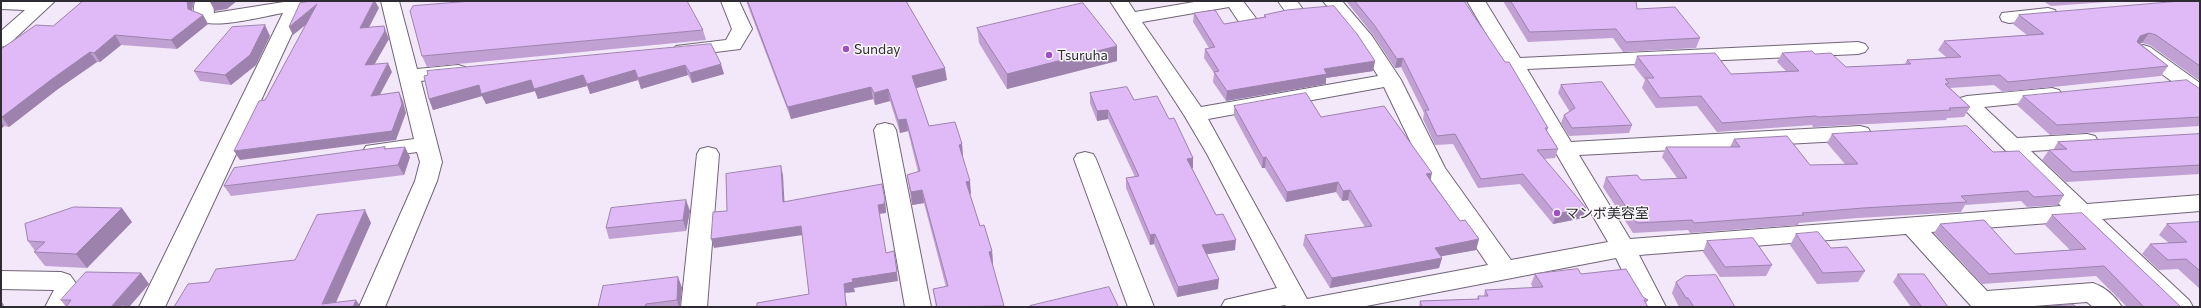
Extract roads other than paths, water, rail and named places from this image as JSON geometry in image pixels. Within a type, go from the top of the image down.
[{"type":"street","points":[[204,1],[203,15],[212,19],[325,1]]},
{"type":"street","points":[[662,52],[733,45],[742,29],[730,1]]},
{"type":"street","points":[[1125,10],[1185,1]]},
{"type":"street","points":[[1125,10],[1234,1],[1248,21]]},
{"type":"street","points":[[1332,1],[1365,40],[1390,80],[1435,170],[1504,270]]},
{"type":"street","points":[[1476,1],[1623,248],[1653,307]]},
{"type":"street","points":[[1,3],[44,3]]},
{"type":"street","points":[[1,42],[44,3]]},
{"type":"street","points":[[152,307],[296,6]]},
{"type":"street","points":[[372,307],[426,181],[431,162],[409,76],[397,8]]},
{"type":"street","points":[[1125,10],[1195,115],[1301,303]]},
{"type":"street","points":[[2009,17],[2065,12]]},
{"type":"street","points":[[1513,64],[1858,48]]},
{"type":"street","points":[[2142,50],[2192,87]]},
{"type":"street","points":[[409,76],[480,69]]},
{"type":"street","points":[[1195,115],[1390,80]]},
{"type":"street","points":[[2153,84],[2192,87]]},
{"type":"street","points":[[2068,92],[1967,102],[2180,307]]},
{"type":"street","points":[[1961,128],[1993,126]]},
{"type":"street","points":[[884,130],[918,307]]},
{"type":"street","points":[[1564,149],[1882,132]]},
{"type":"street","points":[[2013,145],[2106,140]]},
{"type":"street","points":[[356,154],[426,144]]},
{"type":"street","points":[[694,307],[708,154]]},
{"type":"street","points":[[1085,160],[1142,307]]},
{"type":"street","points":[[216,172],[240,169]]},
{"type":"street","points":[[1234,307],[1301,303],[1504,270],[1623,248],[2200,203]]},
{"type":"street","points":[[1912,226],[1981,301],[2093,292],[2109,307]]},
{"type":"street","points":[[1,280],[61,281],[68,289],[58,307]]},
{"type":"place","name":"Sunday","points":[[846,49]]},
{"type":"place","name":"Tsuruha","points":[[1049,55]]},
{"type":"place","name":"マンボ美容室","points":[[1557,213]]}]
